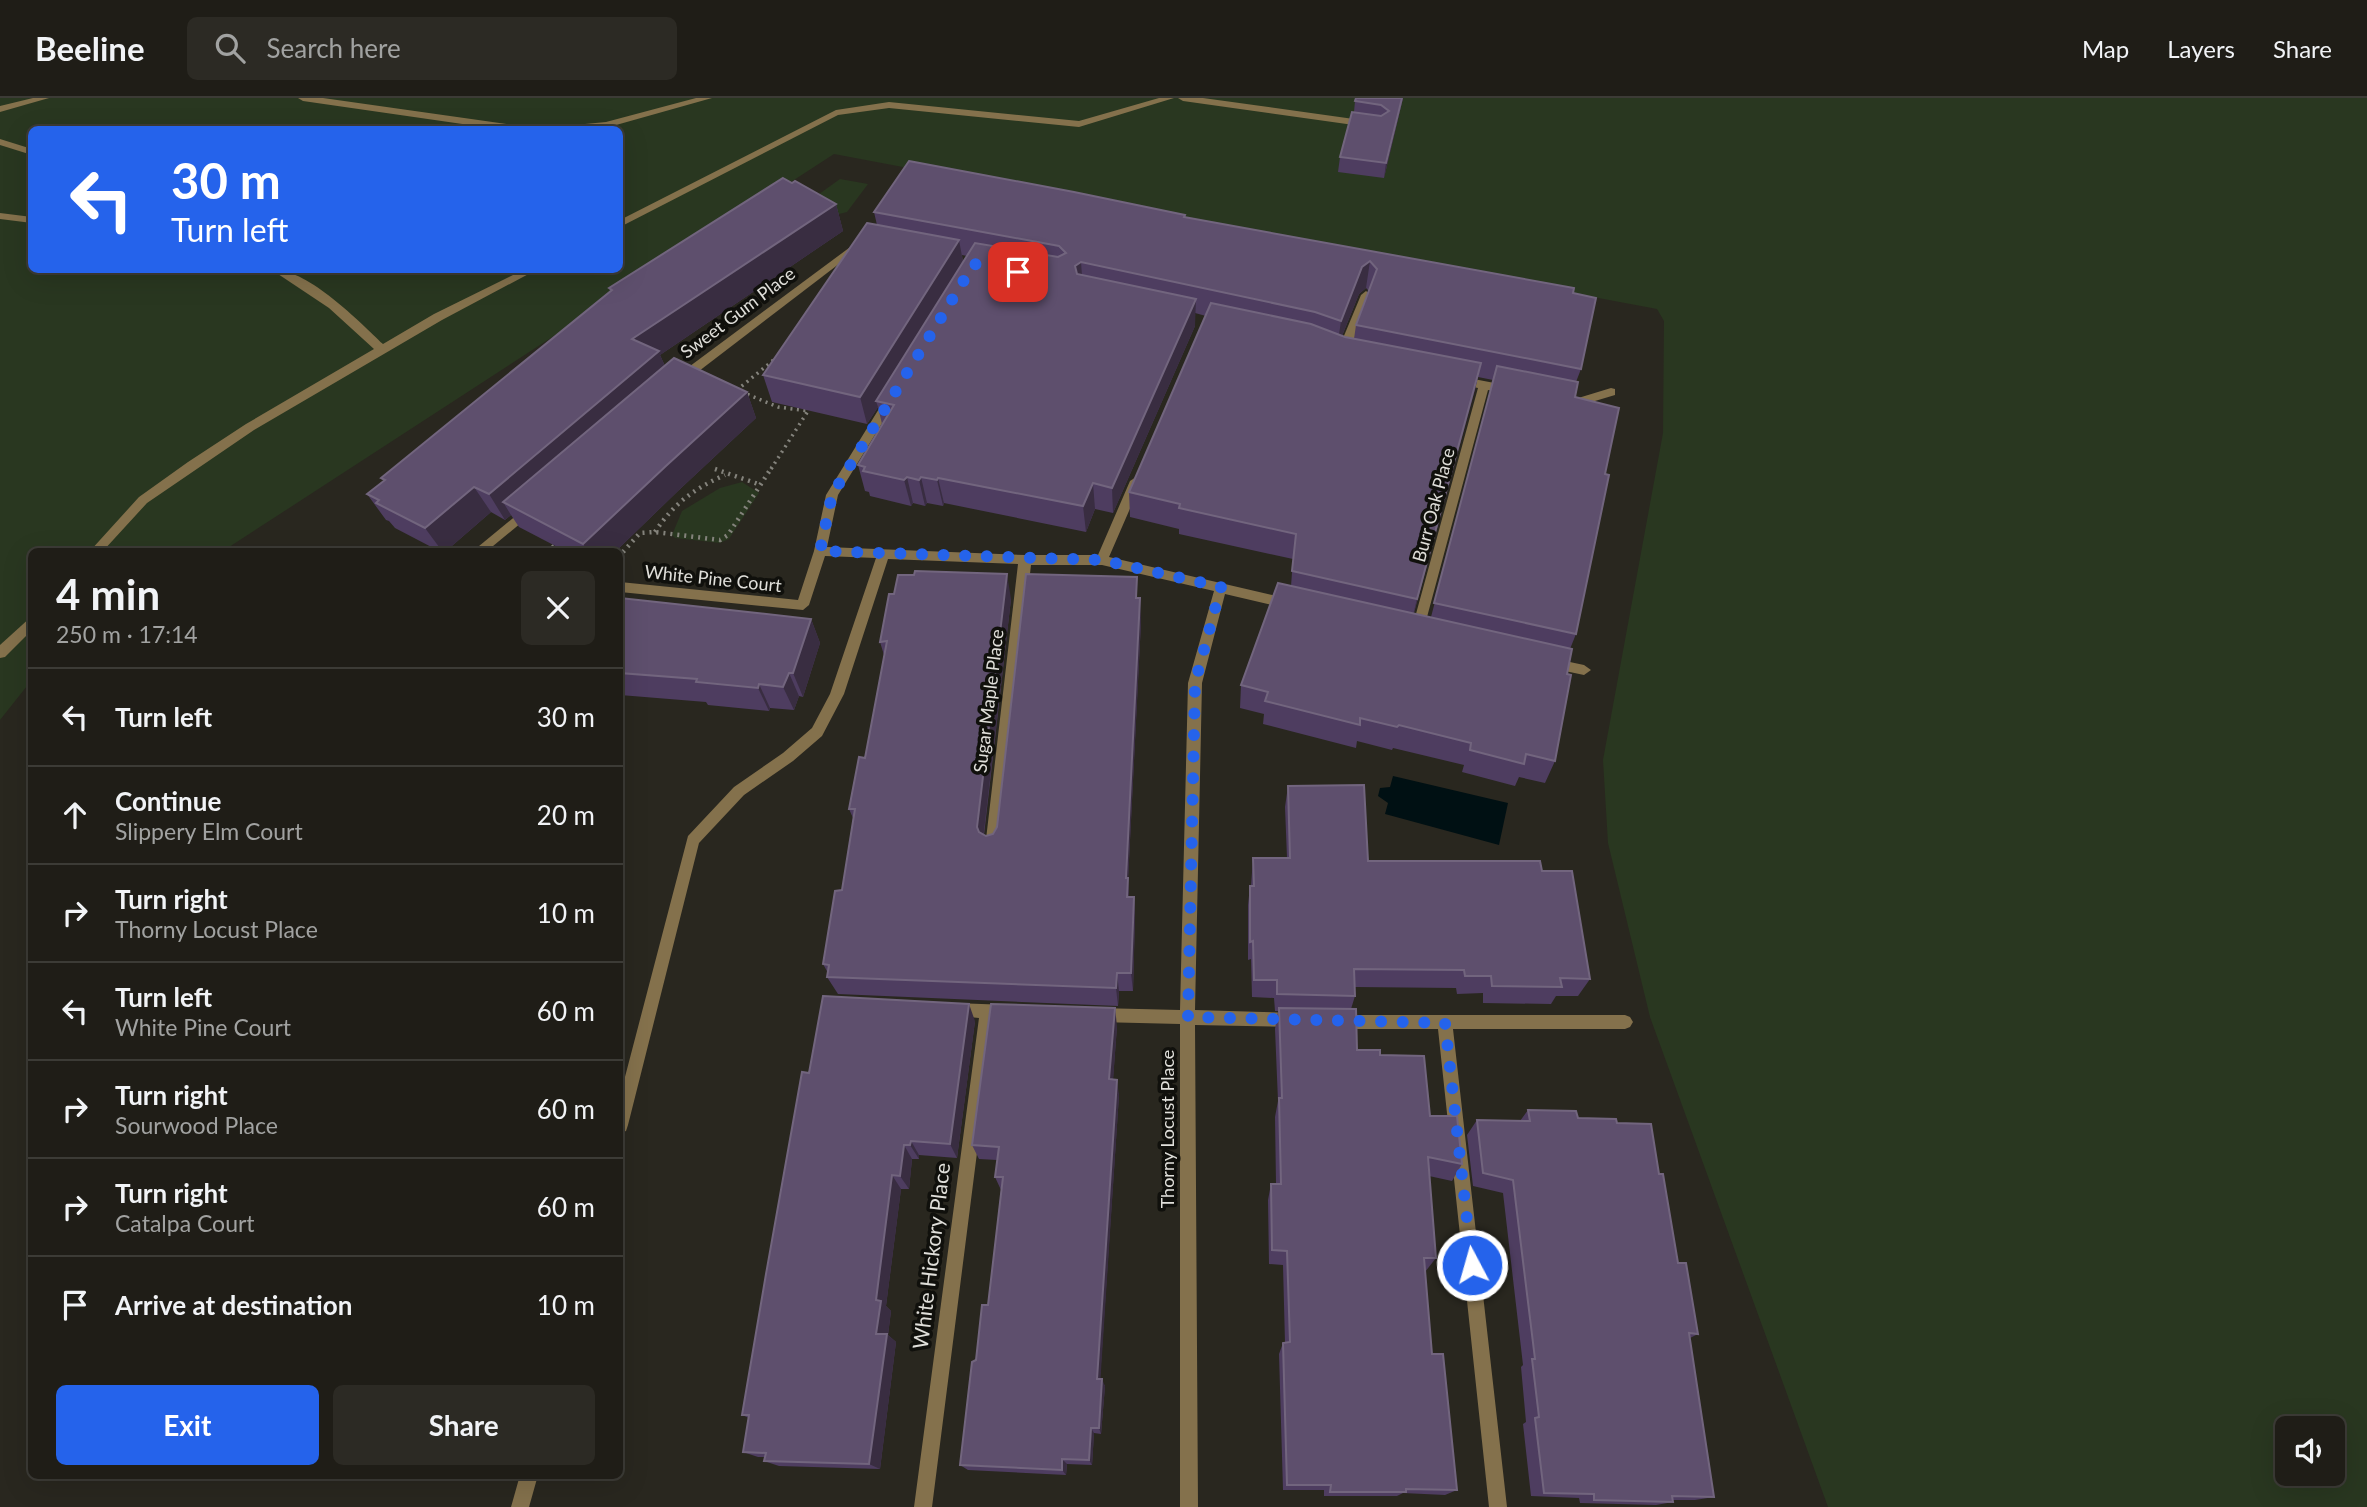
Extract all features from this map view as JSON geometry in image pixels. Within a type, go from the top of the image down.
[{"type":"street","points":[[0,109],[44,98]]},
{"type":"street","points":[[303,98],[500,126]]},
{"type":"street","points":[[596,126],[707,98]]},
{"type":"street","points":[[623,222],[836,113],[888,105],[1079,124],[1169,98]]},
{"type":"street","points":[[1182,98],[1379,125]]},
{"type":"street","points":[[0,142],[28,151]]},
{"type":"street","points":[[0,216],[28,220]]},
{"type":"street","name":"Sweet Gum Place","points":[[667,390],[868,243]]},
{"type":"street","points":[[283,273],[300,281],[345,315],[383,351]]},
{"type":"street","points":[[99,548],[143,500],[192,465],[438,317],[525,273]]},
{"type":"street","points":[[1354,359],[1337,355],[1366,295]]},
{"type":"street","points":[[1445,377],[1523,393]]},
{"type":"street","name":"Burr Oak Place","points":[[1417,634],[1484,385]]},
{"type":"street","points":[[898,387],[832,495],[820,551],[1025,560],[1102,560],[1301,607]]},
{"type":"street","points":[[1549,398],[1575,403],[1611,392]]},
{"type":"street","points":[[1102,560],[1142,468]]},
{"type":"street","points":[[483,548],[535,505]]},
{"type":"street","name":"White Pine Court","points":[[623,587],[803,605],[820,551]]},
{"type":"street","points":[[623,1113],[694,840],[739,791],[788,757],[817,732],[837,694],[884,553]]},
{"type":"street","name":"Sugar Maple Place","points":[[992,848],[1025,560]]},
{"type":"street","name":"Thorny Locust Place","points":[[1189,1507],[1188,1017],[1195,683],[1221,587]]},
{"type":"street","points":[[0,653],[28,625]]},
{"type":"street","points":[[1533,659],[1584,670]]},
{"type":"street","points":[[935,1009],[1027,1013]]},
{"type":"street","name":"White Hickory Place","points":[[923,1507],[987,1012]]},
{"type":"street","points":[[1081,1014],[1445,1023],[1625,1022]]},
{"type":"street","points":[[1445,1023],[1498,1507]]},
{"type":"street","points":[[520,1507],[527,1479]]},
{"type":"path","points":[[623,553],[640,533],[655,532],[720,540],[729,535],[808,411],[778,407],[737,390],[783,353]]},
{"type":"path","points":[[715,469],[725,475],[761,485]]},
{"type":"path","points":[[655,532],[677,501],[701,484],[725,475]]},
{"type":"green space","points":[[0,98],[2367,98],[2367,1507],[1828,1507],[1650,1017],[1608,843],[1603,760],[1663,433],[1664,321],[1657,309],[834,154],[228,548],[28,548],[28,685],[0,720]]},
{"type":"green space","points":[[840,179],[868,184],[847,212],[831,216],[808,202]]},
{"type":"green space","points":[[742,482],[759,493],[729,539],[720,543],[675,538],[672,535],[682,511],[720,488]]},
{"type":"shaded area","points":[[1393,776],[1508,803],[1499,845],[1385,814],[1388,803],[1378,796],[1380,788],[1390,787]]},
{"type":"building","points":[[1356,98],[1402,98],[1386,163],[1340,157],[1352,112],[1381,116],[1389,111],[1381,105],[1355,101]]},
{"type":"building","points":[[909,161],[1074,192],[1185,215],[1184,217],[1574,288],[1573,293],[1596,298],[1581,369],[1356,325],[1377,269],[1370,261],[1362,267],[1341,321],[1315,312],[1081,262],[1075,266],[1077,274],[1196,299],[1112,488],[1093,483],[1083,506],[938,478],[921,477],[919,480],[907,477],[904,480],[863,471],[865,467],[858,465],[894,405],[876,401],[975,243],[1058,257],[1066,253],[1059,246],[874,212]]},
{"type":"building","points":[[783,178],[792,183],[795,181],[836,204],[632,339],[659,351],[489,494],[474,487],[425,528],[376,503],[379,500],[367,494],[385,480],[381,478],[612,290],[609,288]]},
{"type":"building","points":[[867,223],[959,240],[860,397],[763,375]]},
{"type":"building","points":[[1211,303],[1311,324],[1345,337],[1481,363],[1417,599],[1292,571],[1296,534],[1179,508],[1180,504],[1129,492]]},
{"type":"building","points":[[674,358],[747,392],[583,544],[503,502]]},
{"type":"building","points":[[1497,366],[1578,382],[1575,397],[1619,408],[1605,474],[1609,475],[1576,634],[1434,603]]},
{"type":"building","points":[[915,571],[1007,574],[977,827],[979,832],[986,836],[993,834],[997,827],[1026,574],[1137,577],[1136,598],[1140,598],[1126,878],[1127,897],[1134,897],[1131,973],[1117,973],[1116,988],[827,977],[829,965],[823,964],[835,891],[842,890],[855,809],[849,809],[859,757],[865,758],[887,641],[880,642],[889,594],[894,594],[898,575],[914,575]]},
{"type":"building","points":[[1278,583],[1572,649],[1567,674],[1571,675],[1555,761],[1526,754],[1524,764],[1470,750],[1471,743],[1399,725],[1397,727],[1360,718],[1360,725],[1265,701],[1268,692],[1241,685]]},
{"type":"building","points":[[623,598],[811,619],[793,673],[789,673],[783,687],[759,684],[758,688],[696,682],[697,679],[623,673]]},
{"type":"building","points":[[1364,785],[1368,861],[1540,861],[1542,871],[1572,871],[1590,979],[1560,978],[1562,987],[1492,986],[1491,976],[1465,976],[1464,970],[1354,969],[1355,996],[1277,994],[1277,980],[1254,980],[1253,941],[1250,942],[1253,858],[1290,858],[1288,786]]},
{"type":"building","points":[[823,996],[969,1004],[950,1144],[911,1141],[910,1145],[904,1145],[900,1176],[892,1175],[876,1300],[881,1301],[876,1334],[887,1334],[869,1464],[764,1461],[766,1453],[743,1452],[749,1415],[742,1415],[766,1274],[802,1072],[809,1073]]},
{"type":"building","points":[[991,1004],[1115,1008],[1109,1079],[1117,1080],[1097,1379],[1102,1379],[1099,1428],[1091,1428],[1089,1460],[1062,1459],[1062,1470],[960,1465],[972,1362],[976,1360],[982,1305],[988,1305],[1003,1177],[995,1177],[999,1147],[972,1145]]},
{"type":"building","points":[[1279,1008],[1356,1009],[1357,1050],[1380,1050],[1380,1055],[1424,1056],[1430,1116],[1457,1116],[1462,1164],[1428,1157],[1436,1258],[1424,1258],[1432,1354],[1443,1354],[1457,1490],[1330,1492],[1331,1485],[1287,1485],[1283,1343],[1290,1342],[1287,1251],[1272,1250],[1271,1184],[1281,1184]]},
{"type":"building","points":[[1528,1110],[1576,1111],[1578,1118],[1616,1119],[1617,1123],[1651,1124],[1659,1174],[1663,1174],[1678,1263],[1686,1263],[1698,1334],[1689,1333],[1714,1497],[1672,1496],[1673,1502],[1594,1500],[1594,1494],[1544,1493],[1535,1418],[1539,1417],[1532,1359],[1535,1359],[1513,1180],[1483,1173],[1477,1120],[1530,1121]]},
{"type":"route","points":[[1018,272],[974,264],[832,495],[820,551],[1025,560],[1102,560],[1221,587],[1195,683],[1188,1017],[1445,1023],[1472,1265]]}]
